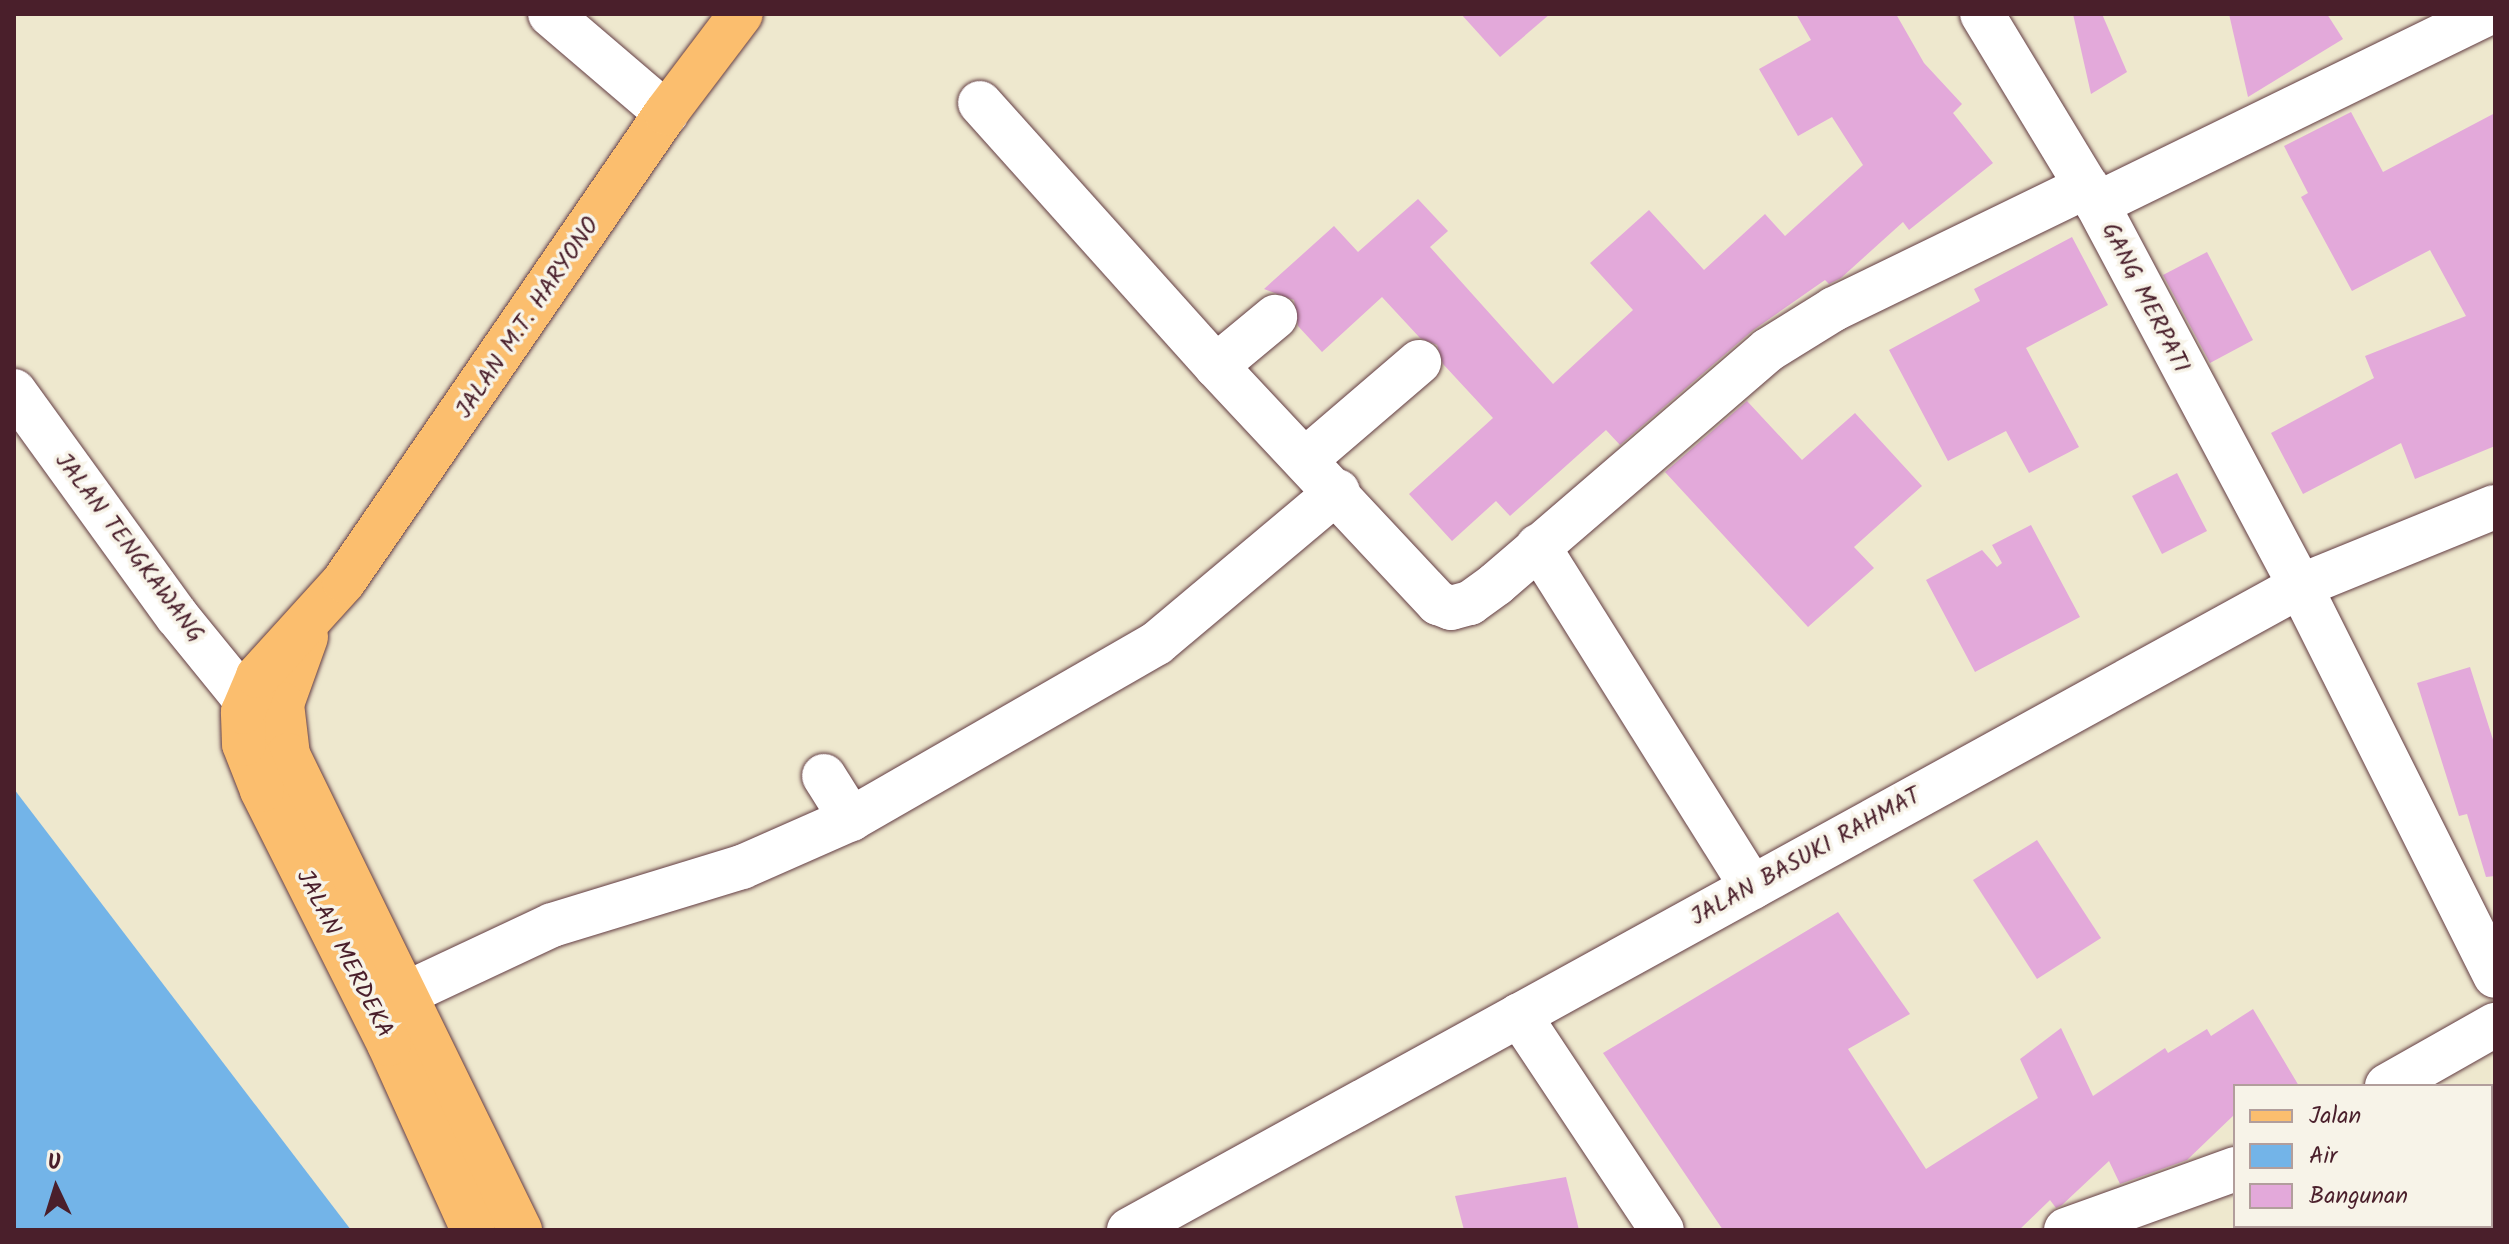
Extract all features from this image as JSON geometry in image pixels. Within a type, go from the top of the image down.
[{"type":"main road","name":"JALAN M.T. HARYONO","points":[[264,688],[453,429],[666,113],[741,14]]},
{"type":"main road","name":"JALAN MERDEKA","points":[[264,688],[282,723],[288,755],[520,1230]]},
{"type":"main road","name":"JALAN MERDEKA","points":[[264,688],[244,744],[256,777],[389,1044],[473,1230]]},
{"type":"street","points":[[550,14],[666,113]]},
{"type":"street","name":"GANG MERPATI","points":[[1982,14],[2092,195],[2300,586],[2495,976]]},
{"type":"street","points":[[980,103],[1216,366],[1338,491],[1444,607],[1470,603],[1768,350],[1834,309],[2092,195],[2486,14]]},
{"type":"street","points":[[1216,366],[1275,317]]},
{"type":"street","points":[[1306,459],[1419,362]]},
{"type":"street","name":"JALAN TENGKAWANG","points":[[14,391],[177,616],[264,688]]},
{"type":"street","points":[[405,994],[552,925],[742,867],[851,819],[1157,643],[1338,491]]},
{"type":"street","name":"JALAN BASUKI RAHMAT","points":[[1129,1230],[2300,586],[2495,507]]},
{"type":"street","points":[[1538,546],[1752,887]]},
{"type":"street","points":[[824,776],[851,819]]},
{"type":"street","points":[[1519,1015],[1662,1230]]},
{"type":"street","points":[[2391,1084],[2495,1025]]},
{"type":"street","points":[[2066,1230],[2233,1170]]},
{"type":"water","points":[[14,789],[351,1230],[14,1230]]},
{"type":"building","points":[[1461,14],[1550,14],[1500,57]]},
{"type":"building","points":[[1796,14],[1896,14],[1924,63],[1962,104],[1953,113],[1993,163],[1909,230],[1903,222],[1841,278],[1829,284],[1825,280],[1752,331],[1620,445],[1606,430],[1510,516],[1496,501],[1452,541],[1409,494],[1493,418],[1443,364],[1437,345],[1420,338],[1382,297],[1322,352],[1298,326],[1294,300],[1264,289],[1334,226],[1358,252],[1418,199],[1448,231],[1430,247],[1553,384],[1633,310],[1590,263],[1649,210],[1704,270],[1765,214],[1785,236],[1863,165],[1832,117],[1798,136],[1759,69],[1811,40]]},
{"type":"building","points":[[2073,14],[2102,14],[2127,72],[2091,94]]},
{"type":"building","points":[[2229,14],[2327,14],[2343,39],[2248,97]]},
{"type":"building","points":[[2351,112],[2383,172],[2495,113],[2495,446],[2415,479],[2401,443],[2303,494],[2271,433],[2374,378],[2365,356],[2466,316],[2430,250],[2352,291],[2301,197],[2308,193],[2284,146]]},
{"type":"building","points":[[2072,237],[2108,305],[2026,348],[2079,447],[2029,473],[2006,431],[1948,461],[1889,350],[1980,301],[1974,289]]},
{"type":"building","points":[[2207,252],[2253,340],[2210,363],[2163,275]]},
{"type":"building","points":[[1747,401],[1802,460],[1855,413],[1922,486],[1854,547],[1874,568],[1808,627],[1665,472]]},
{"type":"building","points":[[2177,473],[2207,531],[2162,554],[2132,496]]},
{"type":"building","points":[[2031,525],[2080,617],[1975,672],[1926,580],[1982,550],[1997,567],[2002,563],[1992,545]]},
{"type":"building","points":[[2470,667],[2495,746],[2495,876],[2486,877],[2467,814],[2459,816],[2417,683]]},
{"type":"building","points":[[2037,840],[2101,938],[2037,979],[1973,880]]},
{"type":"building","points":[[1838,912],[1910,1014],[1848,1049],[1926,1169],[2038,1098],[2020,1059],[2061,1028],[2093,1096],[2165,1048],[2168,1053],[2207,1029],[2211,1036],[2253,1009],[2298,1084],[2233,1084],[2233,1116],[2187,1160],[2120,1184],[2109,1161],[2062,1205],[2056,1208],[2050,1200],[2019,1230],[1723,1230],[1603,1053]]},
{"type":"building","points":[[1566,1177],[1579,1230],[1464,1230],[1455,1196]]}]
